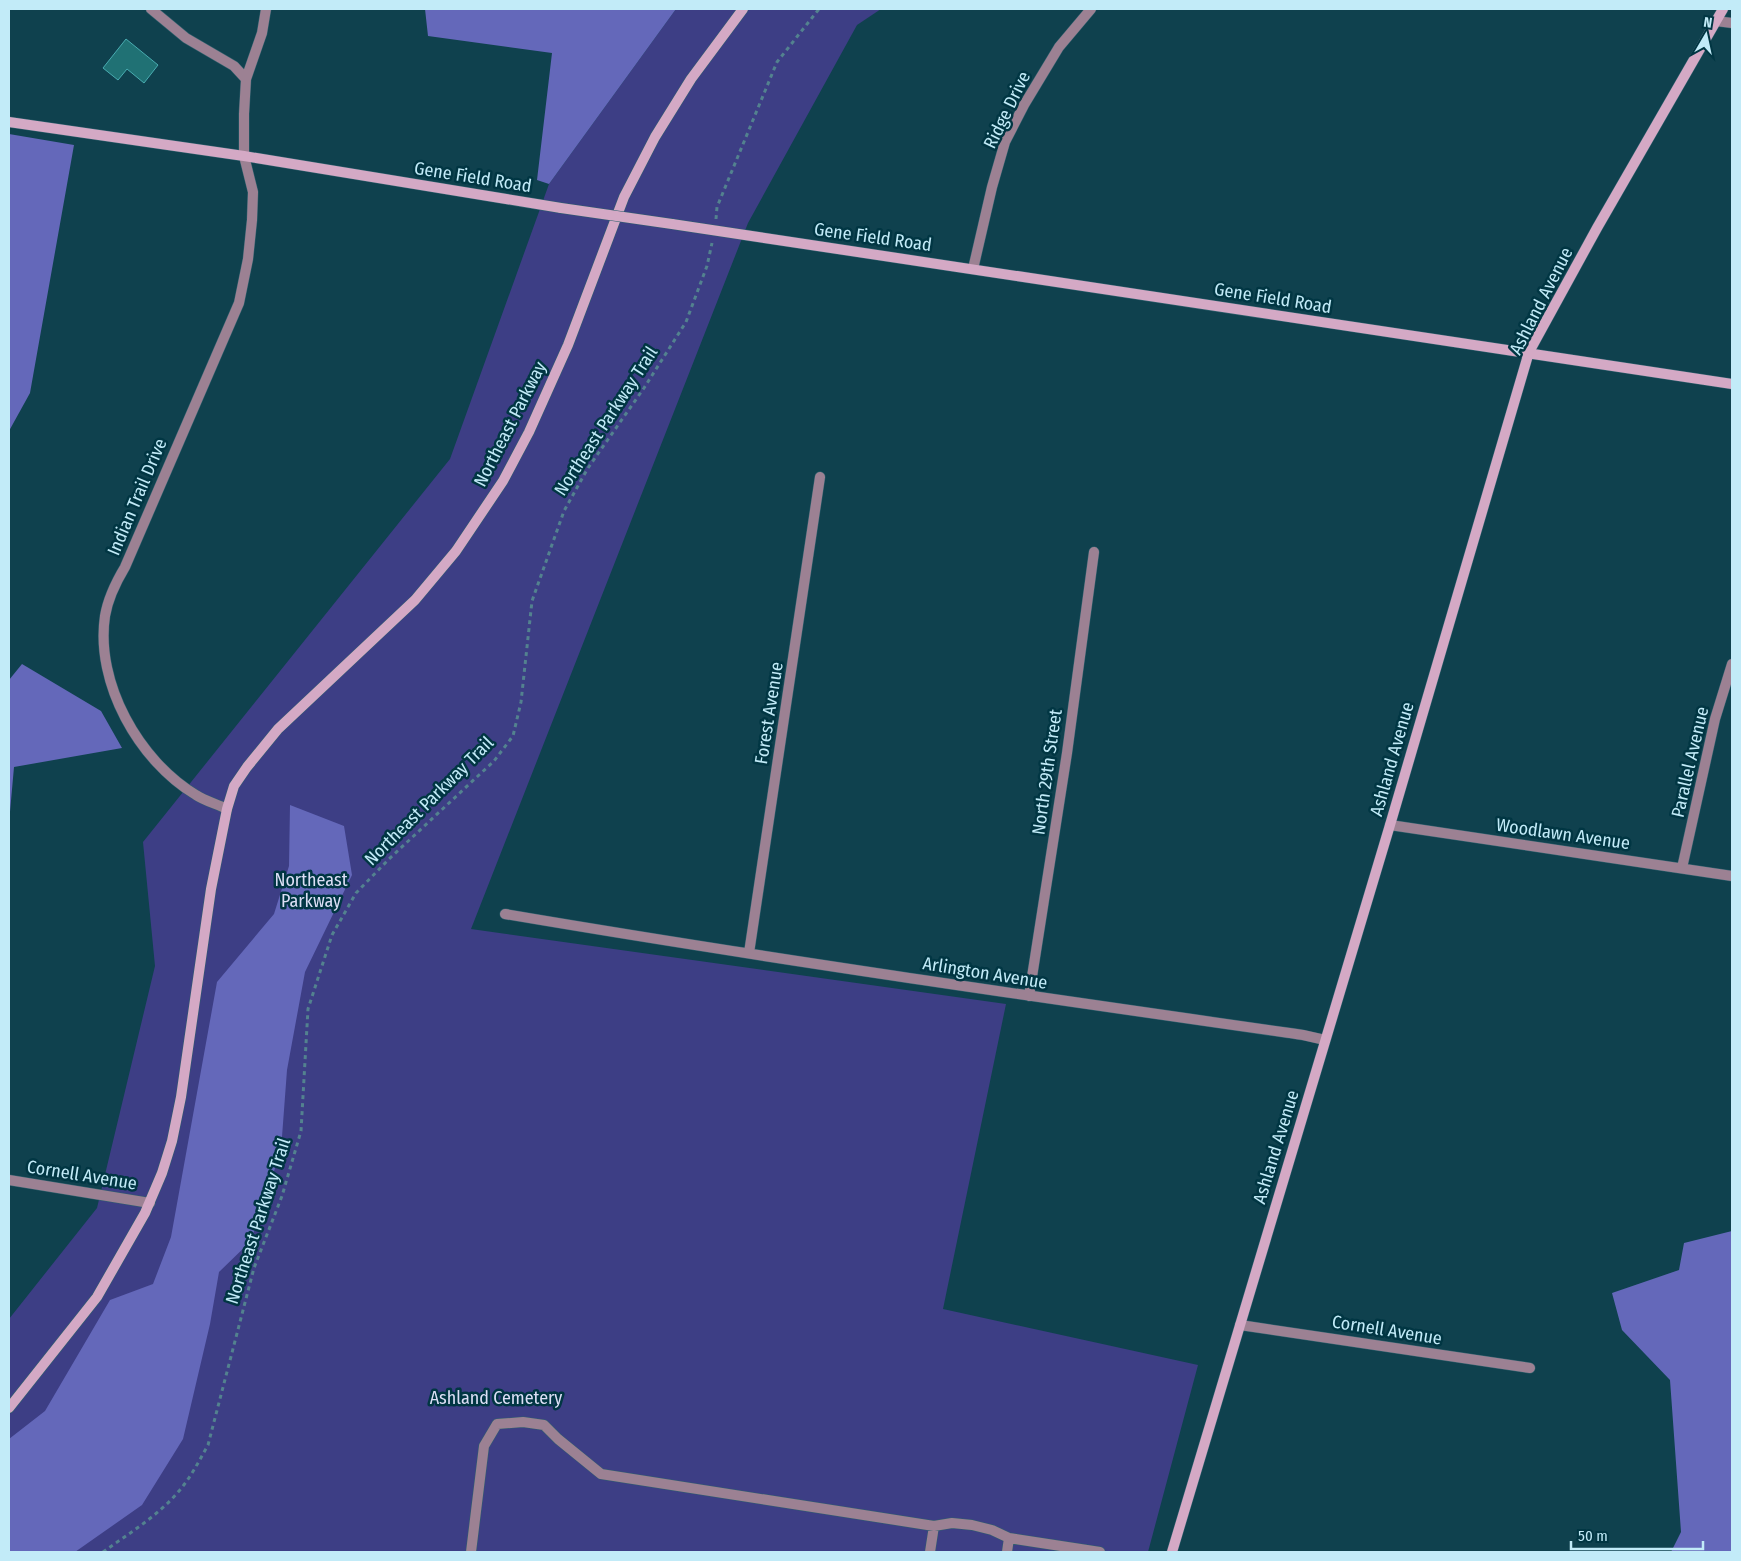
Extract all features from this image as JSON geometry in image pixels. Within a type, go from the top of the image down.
[{"type":"street","points":[[151,9],[186,38],[234,66],[246,78]]},
{"type":"street","name":"Indian Trail Drive","points":[[227,809],[196,795],[163,770],[138,739],[120,708],[106,663],[105,616],[111,594],[125,567],[240,303],[248,259],[253,192],[244,156],[246,78],[262,33],[266,9]]},
{"type":"street","name":"Northeast Parkway","points":[[9,1408],[98,1297],[150,1203],[162,1173],[172,1141],[181,1097],[211,889],[227,809],[234,786],[278,729],[415,600],[456,551],[503,481],[568,345],[624,196],[655,137],[691,79],[743,9]]},
{"type":"street","name":"Ridge Drive","points":[[973,268],[992,187],[1005,142],[1024,105],[1059,47],[1091,9]]},
{"type":"street","name":"Ashland Avenue","points":[[1172,1552],[1390,825],[1529,352],[1597,228],[1723,9]]},
{"type":"street","points":[[1716,21],[1732,23]]},
{"type":"street","name":"Gene Field Road","points":[[9,122],[244,156],[561,208],[973,268],[1732,384]]},
{"type":"street","name":"Forest Avenue","points":[[749,953],[820,477]]},
{"type":"street","name":"North 29th Street","points":[[1030,996],[1067,753],[1094,552]]},
{"type":"street","name":"Parallel Avenue","points":[[1682,868],[1715,719],[1732,664]]},
{"type":"street","name":"Woodlawn Avenue","points":[[1390,825],[1732,876]]},
{"type":"street","name":"Arlington Avenue","points":[[505,914],[640,937],[1324,1040]]},
{"type":"street","name":"Cornell Avenue","points":[[9,1180],[150,1203]]},
{"type":"street","name":"Cornell Avenue","points":[[1240,1324],[1530,1368]]},
{"type":"street","points":[[471,1552],[484,1446],[497,1424],[523,1422],[544,1425],[601,1474],[934,1526],[952,1523],[972,1525],[992,1530],[1009,1538],[1100,1552]]},
{"type":"street","points":[[930,1552],[934,1526]]},
{"type":"street","points":[[1007,1552],[1009,1538]]},
{"type":"path","name":"Northeast Parkway Trail","points":[[102,1552],[154,1514],[178,1493],[194,1471],[208,1445],[254,1268],[282,1196],[301,1131],[308,1009],[332,935],[356,893],[389,859],[494,761],[513,736],[520,702],[532,601],[564,512],[588,468],[644,388],[686,322],[707,266],[718,208],[777,62],[819,9]]},
{"type":"green space","points":[[425,9],[676,9],[549,184],[537,180],[552,53],[428,36]]},
{"type":"green space","name":"Ashland Cemetery","points":[[676,9],[881,9],[857,25],[748,223],[471,929],[1006,1004],[943,1309],[1198,1365],[1148,1552],[9,1552],[9,1319],[97,1208],[155,966],[143,842],[450,459],[549,184]]},
{"type":"green space","points":[[9,134],[74,145],[30,393],[9,431]]},
{"type":"green space","points":[[22,664],[101,711],[122,748],[14,767],[9,823],[9,680]]},
{"type":"green space","points":[[290,805],[344,826],[352,875],[305,972],[287,1070],[281,1150],[251,1241],[219,1272],[210,1324],[183,1439],[142,1505],[75,1552],[9,1552],[9,1439],[45,1411],[110,1300],[153,1284],[171,1237],[217,982],[274,914],[289,866]]},
{"type":"green space","points":[[1732,1231],[1732,1552],[1671,1552],[1681,1532],[1670,1380],[1622,1330],[1612,1293],[1679,1270],[1684,1243]]},
{"type":"building","points":[[126,39],[158,65],[144,83],[127,69],[118,80],[103,68]]}]
